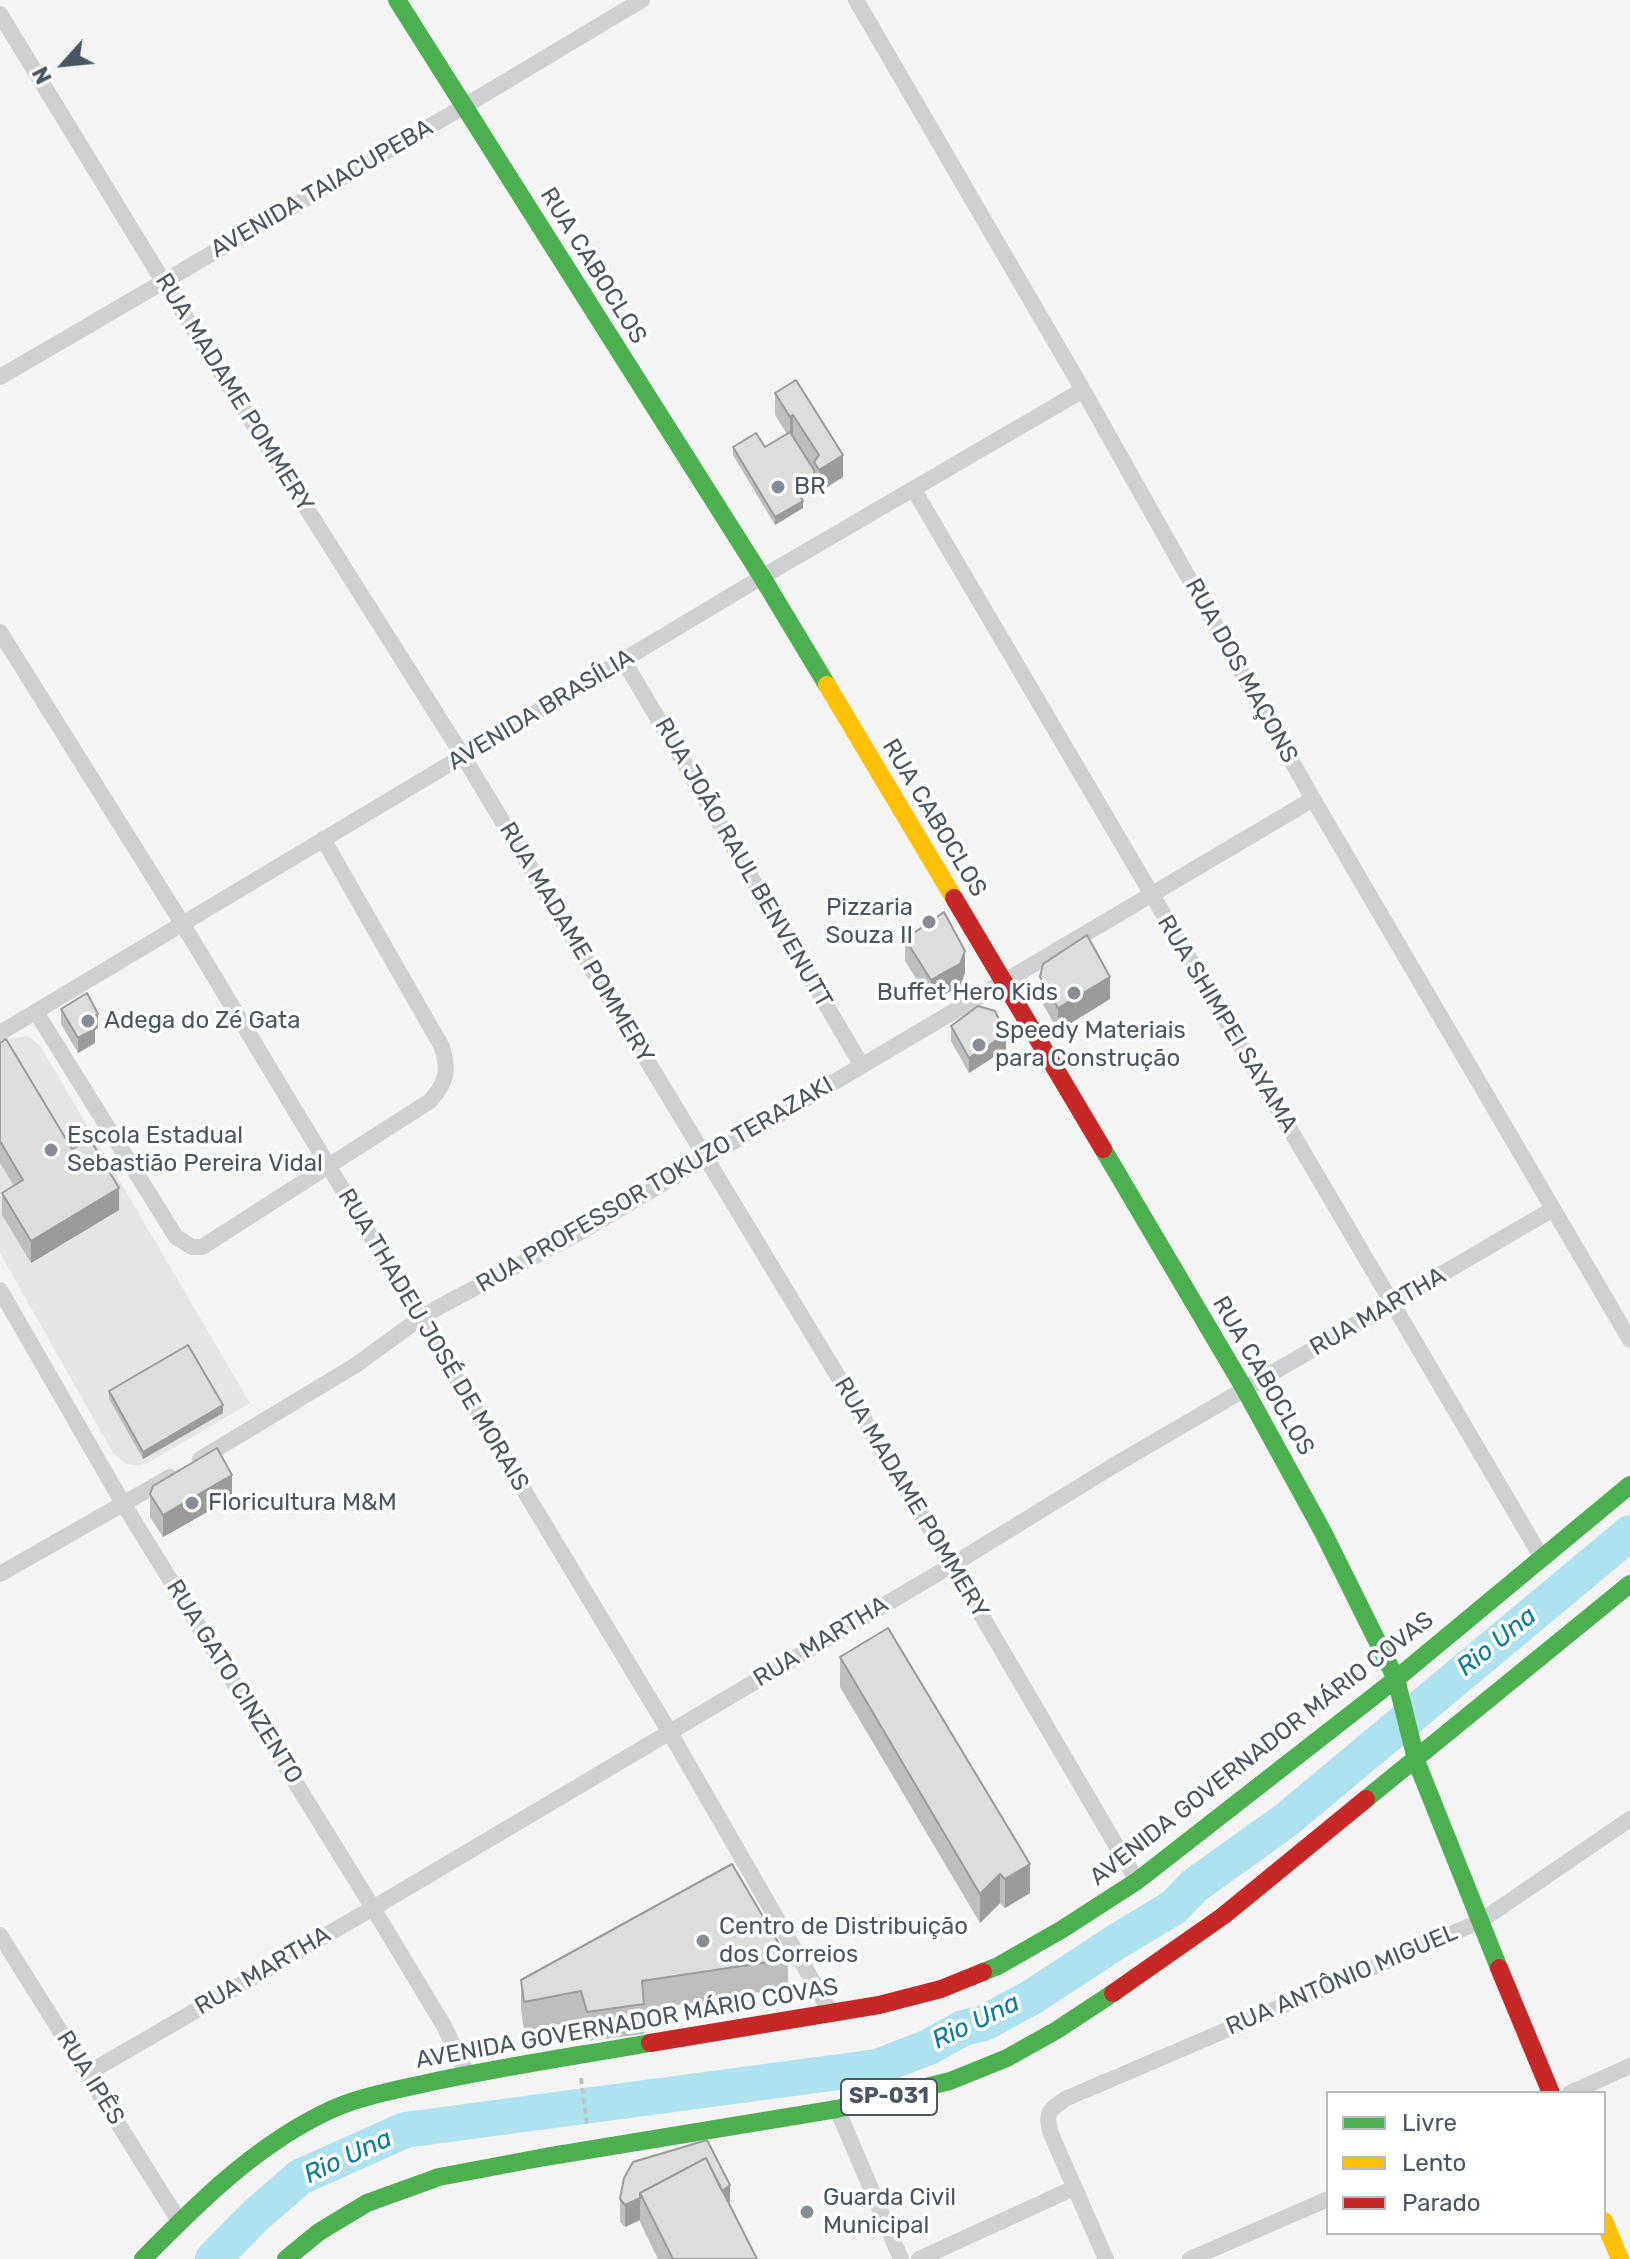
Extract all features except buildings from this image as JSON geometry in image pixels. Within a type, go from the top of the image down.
[{"type":"main road","name":"RUA CABOCLOS","points":[[397,0],[762,577],[1244,1388],[1323,1532],[1398,1685],[1416,1758],[1479,1922],[1550,2091]]},
{"type":"main road","name":"AVENIDA GOVERNADOR MÁRIO COVAS","points":[[143,2259],[206,2195],[287,2133],[325,2112],[367,2096],[467,2074],[879,2005],[941,1989],[998,1966],[1137,1881],[1398,1685],[1630,1485]]},
{"type":"main road","name":"SP-031","points":[[286,2259],[319,2232],[367,2203],[439,2177],[837,2109],[950,2081],[1007,2058],[1057,2030],[1223,1916],[1630,1584]]},
{"type":"main road","points":[[1606,2226],[1620,2259]]},
{"type":"street","name":"AVENIDA TAIACUPEBA","points":[[0,377],[642,0]]},
{"type":"street","name":"RUA DOS MAÇONS","points":[[856,0],[1083,390],[1313,799],[1630,1340]]},
{"type":"street","name":"RUA MADAME POMMERY","points":[[0,14],[163,281],[463,756],[952,1565],[1137,1881]]},
{"type":"street","name":"AVENIDA BRASÍLIA","points":[[0,1033],[762,577],[1083,390]]},
{"type":"street","name":"RUA SHIMPEI SAYAMA","points":[[914,490],[1542,1558]]},
{"type":"street","name":"RUA THADEU JOSÉ DE MORAIS","points":[[0,632],[182,923],[669,1731],[831,2013]]},
{"type":"street","name":"RUA JOÃO RAUL BENVENUTT","points":[[624,661],[862,1066]]},
{"type":"street","name":"RUA PROFESSOR TOKUZO TERAZAKI","points":[[0,1574],[124,1505],[356,1365],[419,1319],[579,1233],[1313,799]]},
{"type":"street","points":[[36,1012],[176,1237],[184,1244],[202,1247],[430,1101],[441,1089],[446,1075],[442,1047],[323,839]]},
{"type":"street","name":"RUA MARTHA","points":[[88,2073],[952,1565],[1244,1388],[1394,1304],[1553,1209]]},
{"type":"street","name":"RUA GATO CINZENTO","points":[[0,1290],[124,1505],[444,2026],[467,2074]]},
{"type":"street","name":"RUA ANTÔNIO MIGUEL","points":[[1074,2188],[1047,2121],[1048,2113],[1065,2099],[1479,1922],[1630,1819]]},
{"type":"street","name":"RUA IPÊS","points":[[0,1935],[179,2221]]},
{"type":"street","points":[[1574,2091],[1630,2066]]},
{"type":"street","points":[[837,2109],[901,2259]]},
{"type":"street","points":[[919,2259],[1074,2188],[1106,2259]]},
{"type":"street","points":[[1190,2259],[1326,2200]]},
{"type":"path","points":[[583,2091],[588,2133]]},
{"type":"shaded area","name":"Escola Estadual Sebastião Pereira Vidal","points":[[28,1036],[41,1047],[250,1403],[139,1466],[126,1464],[113,1453],[0,1253],[0,1045],[10,1039]]},
{"type":"waterway","name":"Rio Una","points":[[213,2259],[255,2216],[300,2177],[405,2130],[877,2067],[929,2047],[963,2028],[984,2023],[1032,1997],[1174,1907],[1194,1886],[1286,1820],[1630,1533]]},
{"type":"traffic: fast","points":[[397,0],[827,685]]},
{"type":"traffic: fast","points":[[1103,1149],[1244,1388],[1323,1532],[1396,1679],[1417,1763],[1499,1968]]},
{"type":"traffic: fast","points":[[983,1972],[1061,1930],[1137,1881],[1396,1679],[1630,1485]]},
{"type":"traffic: fast","points":[[1366,1799],[1630,1584]]},
{"type":"traffic: fast","points":[[286,2259],[319,2232],[367,2203],[439,2177],[837,2109],[950,2081],[1007,2058],[1113,1993]]},
{"type":"traffic: fast","points":[[143,2259],[249,2160],[296,2128],[335,2108],[374,2095],[455,2077],[650,2043]]},
{"type":"traffic: slow","points":[[827,685],[954,898]]},
{"type":"traffic: slow","points":[[1606,2226],[1620,2259]]},
{"type":"traffic: jam","points":[[954,898],[1103,1149]]},
{"type":"traffic: jam","points":[[1113,1993],[1223,1916],[1366,1799]]},
{"type":"traffic: jam","points":[[1499,1968],[1550,2091]]},
{"type":"traffic: jam","points":[[650,2043],[879,2005],[941,1989],[983,1972]]},
{"type":"place","name":"BR","points":[[778,487]]},
{"type":"place","name":"Pizzaria Souza II","points":[[929,922]]},
{"type":"place","name":"Buffet Hero Kids","points":[[1074,993]]},
{"type":"place","name":"Adega do Zé Gata","points":[[88,1021]]},
{"type":"place","name":"Speedy Materiais para Construção","points":[[979,1045]]},
{"type":"place","name":"Escola Estadual Sebastião Pereira Vidal","points":[[51,1150]]},
{"type":"place","name":"Floricultura M&M","points":[[192,1503]]},
{"type":"place","name":"Centro de Distribuição dos Correios","points":[[703,1941]]},
{"type":"place","name":"Guarda Civil Municipal","points":[[807,2212]]}]
